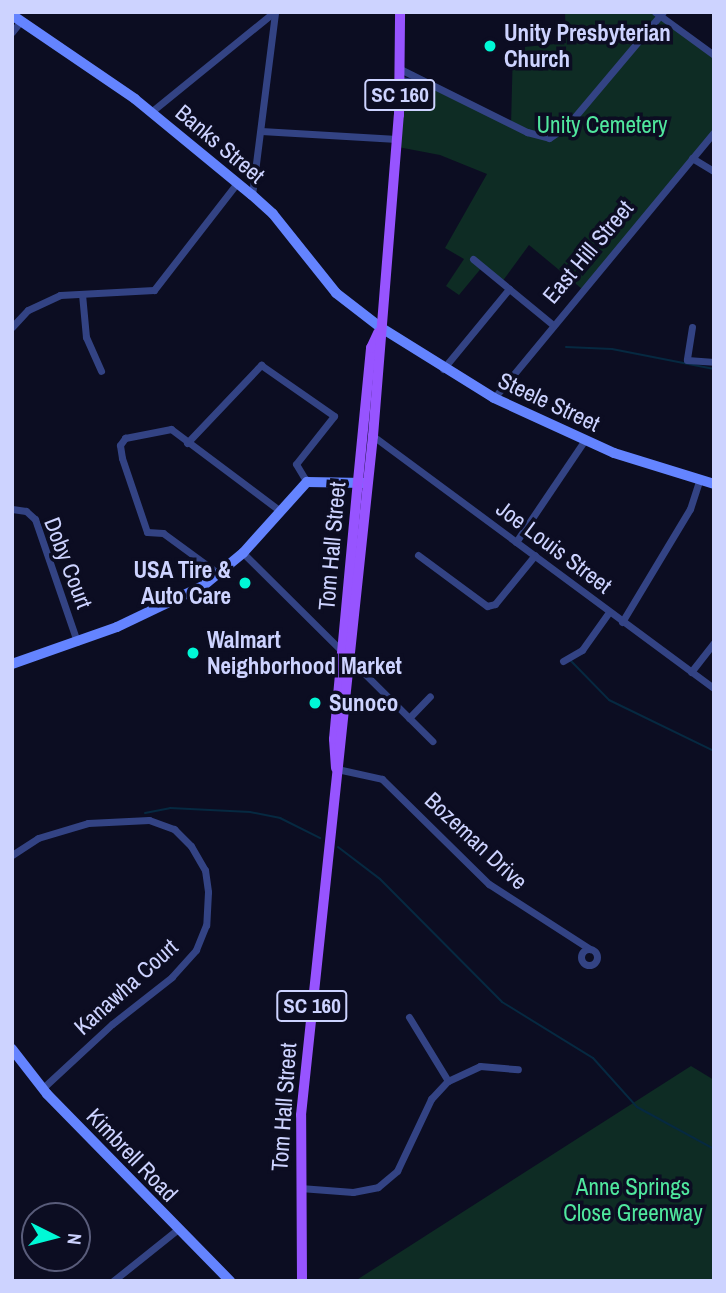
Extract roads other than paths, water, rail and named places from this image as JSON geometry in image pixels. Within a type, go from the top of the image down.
[{"type":"main road","name":"Tom Hall Street","points":[[362,482],[373,436],[397,139],[400,12]]},
{"type":"main road","name":"Tom Hall Street","points":[[302,1281],[302,1115],[336,769],[342,754],[371,348],[380,327]]},
{"type":"street","points":[[151,112],[274,12]]},
{"type":"street","points":[[252,195],[274,12]]},
{"type":"street","points":[[400,75],[432,85],[527,132],[549,138],[567,126],[660,14],[714,55]]},
{"type":"street","points":[[12,32],[16,18]]},
{"type":"street","name":"Banks Street","points":[[16,18],[151,112],[252,195],[273,214],[336,293],[380,327]]},
{"type":"street","points":[[261,131],[397,139]]},
{"type":"street","name":"East Hill Street","points":[[494,398],[714,132]]},
{"type":"street","points":[[692,158],[714,171]]},
{"type":"street","points":[[12,327],[42,301],[82,294],[154,290],[237,183]]},
{"type":"street","points":[[473,259],[553,325]]},
{"type":"street","points":[[443,369],[509,289]]},
{"type":"street","points":[[82,294],[86,337],[101,371]]},
{"type":"street","name":"Steele Street","points":[[380,327],[443,369],[494,398],[584,441],[714,484]]},
{"type":"street","points":[[692,327],[687,360],[714,362]]},
{"type":"street","points":[[187,443],[261,365],[334,416],[296,464],[307,482]]},
{"type":"street","points":[[219,574],[163,533],[147,532],[120,445],[125,438],[165,428],[279,510]]},
{"type":"street","name":"Joe Louis Street","points":[[373,436],[714,688]]},
{"type":"street","points":[[516,541],[584,441]]},
{"type":"street","points":[[622,622],[690,509],[699,481]]},
{"type":"street","points":[[12,664],[77,642],[163,606],[219,574],[243,553],[307,482],[362,482]]},
{"type":"street","name":"Doby Court","points":[[12,509],[26,511],[35,519],[77,642]]},
{"type":"street","points":[[243,553],[348,652],[432,741]]},
{"type":"street","points":[[418,555],[486,606],[495,604],[535,555]]},
{"type":"street","points":[[563,661],[582,650],[609,612]]},
{"type":"street","points":[[691,672],[714,643]]},
{"type":"street","points":[[409,718],[430,696]]},
{"type":"street","name":"Bozeman Drive","points":[[336,769],[382,779],[489,884],[590,949]]},
{"type":"street","name":"Kanawha Court","points":[[12,855],[38,838],[88,823],[149,820],[174,829],[191,846],[205,870],[208,892],[206,925],[196,950],[172,977],[112,1024],[43,1088]]},
{"type":"street","points":[[409,1017],[448,1081]]},
{"type":"street","name":"Kimbrell Road","points":[[12,1049],[43,1088],[177,1230],[230,1281]]},
{"type":"street","points":[[300,1188],[353,1192],[388,1180],[403,1163],[432,1099],[448,1081],[480,1066],[518,1069]]},
{"type":"street","points":[[113,1281],[177,1230]]},
{"type":"waterway","points":[[566,347],[612,349],[714,369]]},
{"type":"waterway","points":[[571,661],[609,700],[714,751]]},
{"type":"waterway","points":[[145,813],[170,808],[250,812],[280,818],[320,838]]},
{"type":"waterway","points":[[338,847],[380,879],[502,1002],[593,1058],[637,1107],[714,1149]]},
{"type":"place","name":"Unity Presbyterian Church","points":[[490,46]]},
{"type":"place","name":"USA Tire & Auto Care","points":[[245,583]]},
{"type":"place","name":"Walmart Neighborhood Market","points":[[193,653]]},
{"type":"place","name":"Sunoco","points":[[315,703]]},
{"type":"park label","name":"Unity Cemetery","points":[[602,125]]},
{"type":"park label","name":"Anne Springs Close Greenway","points":[[633,1200]]}]
